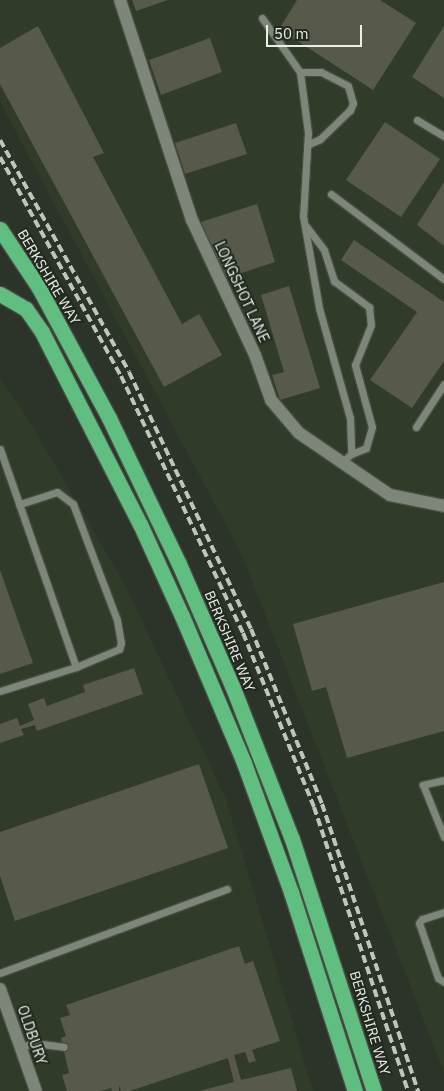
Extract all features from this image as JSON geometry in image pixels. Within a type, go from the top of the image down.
[{"type":"highway","name":"BERKSHIRE WAY","points":[[0,229],[44,297],[154,510],[233,688],[308,886],[374,1091]]},
{"type":"highway","points":[[0,294],[26,309],[42,332],[140,524],[237,746],[291,892],[355,1091]]},
{"type":"street","name":"LONGSHOT LANE","points":[[120,0],[192,220],[255,354],[271,400],[299,433],[347,458],[390,495],[411,504],[444,506]]},
{"type":"street","name":"OLDBURY","points":[[0,989],[36,1091]]},
{"type":"lane","points":[[262,18],[300,72],[307,145],[305,224],[319,308],[350,418],[347,458]]},
{"type":"lane","points":[[300,72],[322,72],[348,86],[353,103],[350,110],[320,139],[307,145]]},
{"type":"lane","points":[[417,120],[444,136]]},
{"type":"lane","points":[[331,194],[444,279]]},
{"type":"lane","points":[[305,224],[324,250],[334,281],[369,308],[371,325],[355,365],[372,427],[366,448],[347,458]]},
{"type":"lane","points":[[416,426],[444,384]]},
{"type":"lane","points":[[0,449],[76,667]]},
{"type":"lane","points":[[0,691],[76,667],[119,649],[121,635],[73,504],[57,492],[19,504]]},
{"type":"lane","points":[[444,780],[423,785],[444,837]]},
{"type":"lane","points":[[0,973],[227,889]]},
{"type":"lane","points":[[444,912],[422,919],[419,923],[438,978],[444,982]]},
{"type":"lane","points":[[21,1048],[33,1043],[64,1047]]},
{"type":"shaded area","points":[[0,0],[444,0],[444,1072],[241,553],[0,102]]},
{"type":"shaded area","points":[[0,379],[27,417],[125,585],[226,799],[313,1091],[0,1091]]},
{"type":"building","points":[[132,0],[168,0],[136,11]]},
{"type":"building","points":[[297,0],[380,0],[416,23],[373,90],[279,29]]},
{"type":"building","points":[[38,26],[104,153],[93,157],[182,324],[199,314],[222,355],[164,387],[0,84],[0,48]]},
{"type":"building","points":[[444,26],[444,98],[412,77]]},
{"type":"building","points":[[210,38],[222,72],[161,95],[149,60]]},
{"type":"building","points":[[385,122],[440,159],[401,217],[346,180]]},
{"type":"building","points":[[236,123],[247,154],[185,174],[175,143]]},
{"type":"building","points":[[444,182],[444,246],[417,225]]},
{"type":"building","points":[[257,204],[275,262],[220,280],[201,222]]},
{"type":"building","points":[[354,240],[444,302],[444,361],[412,408],[370,380],[417,312],[341,260]]},
{"type":"building","points":[[289,286],[320,388],[280,400],[272,375],[284,372],[261,295]]},
{"type":"building","points":[[0,570],[33,663],[0,674]]},
{"type":"building","points":[[444,582],[444,731],[347,758],[326,687],[312,691],[293,624]]},
{"type":"building","points":[[134,668],[143,694],[37,731],[35,725],[21,729],[24,735],[0,743],[0,724],[17,718],[20,726],[34,720],[28,704],[44,698],[47,706],[85,692],[83,685]]},
{"type":"building","points":[[199,764],[228,848],[15,921],[0,876],[0,832]]},
{"type":"building","points":[[239,946],[245,964],[253,961],[280,1041],[252,1050],[256,1061],[249,1063],[245,1052],[234,1055],[241,1080],[291,1068],[297,1091],[199,1091],[234,1082],[228,1058],[130,1091],[121,1091],[119,1085],[119,1091],[112,1091],[111,1088],[101,1091],[67,1091],[62,1075],[69,1073],[61,1038],[66,1036],[60,1018],[70,1015],[66,1005]]},
{"type":"railway","points":[[0,140],[129,372],[251,629],[322,804],[418,1091]]},
{"type":"railway","points":[[0,157],[121,376],[243,633],[314,807],[408,1091]]}]
